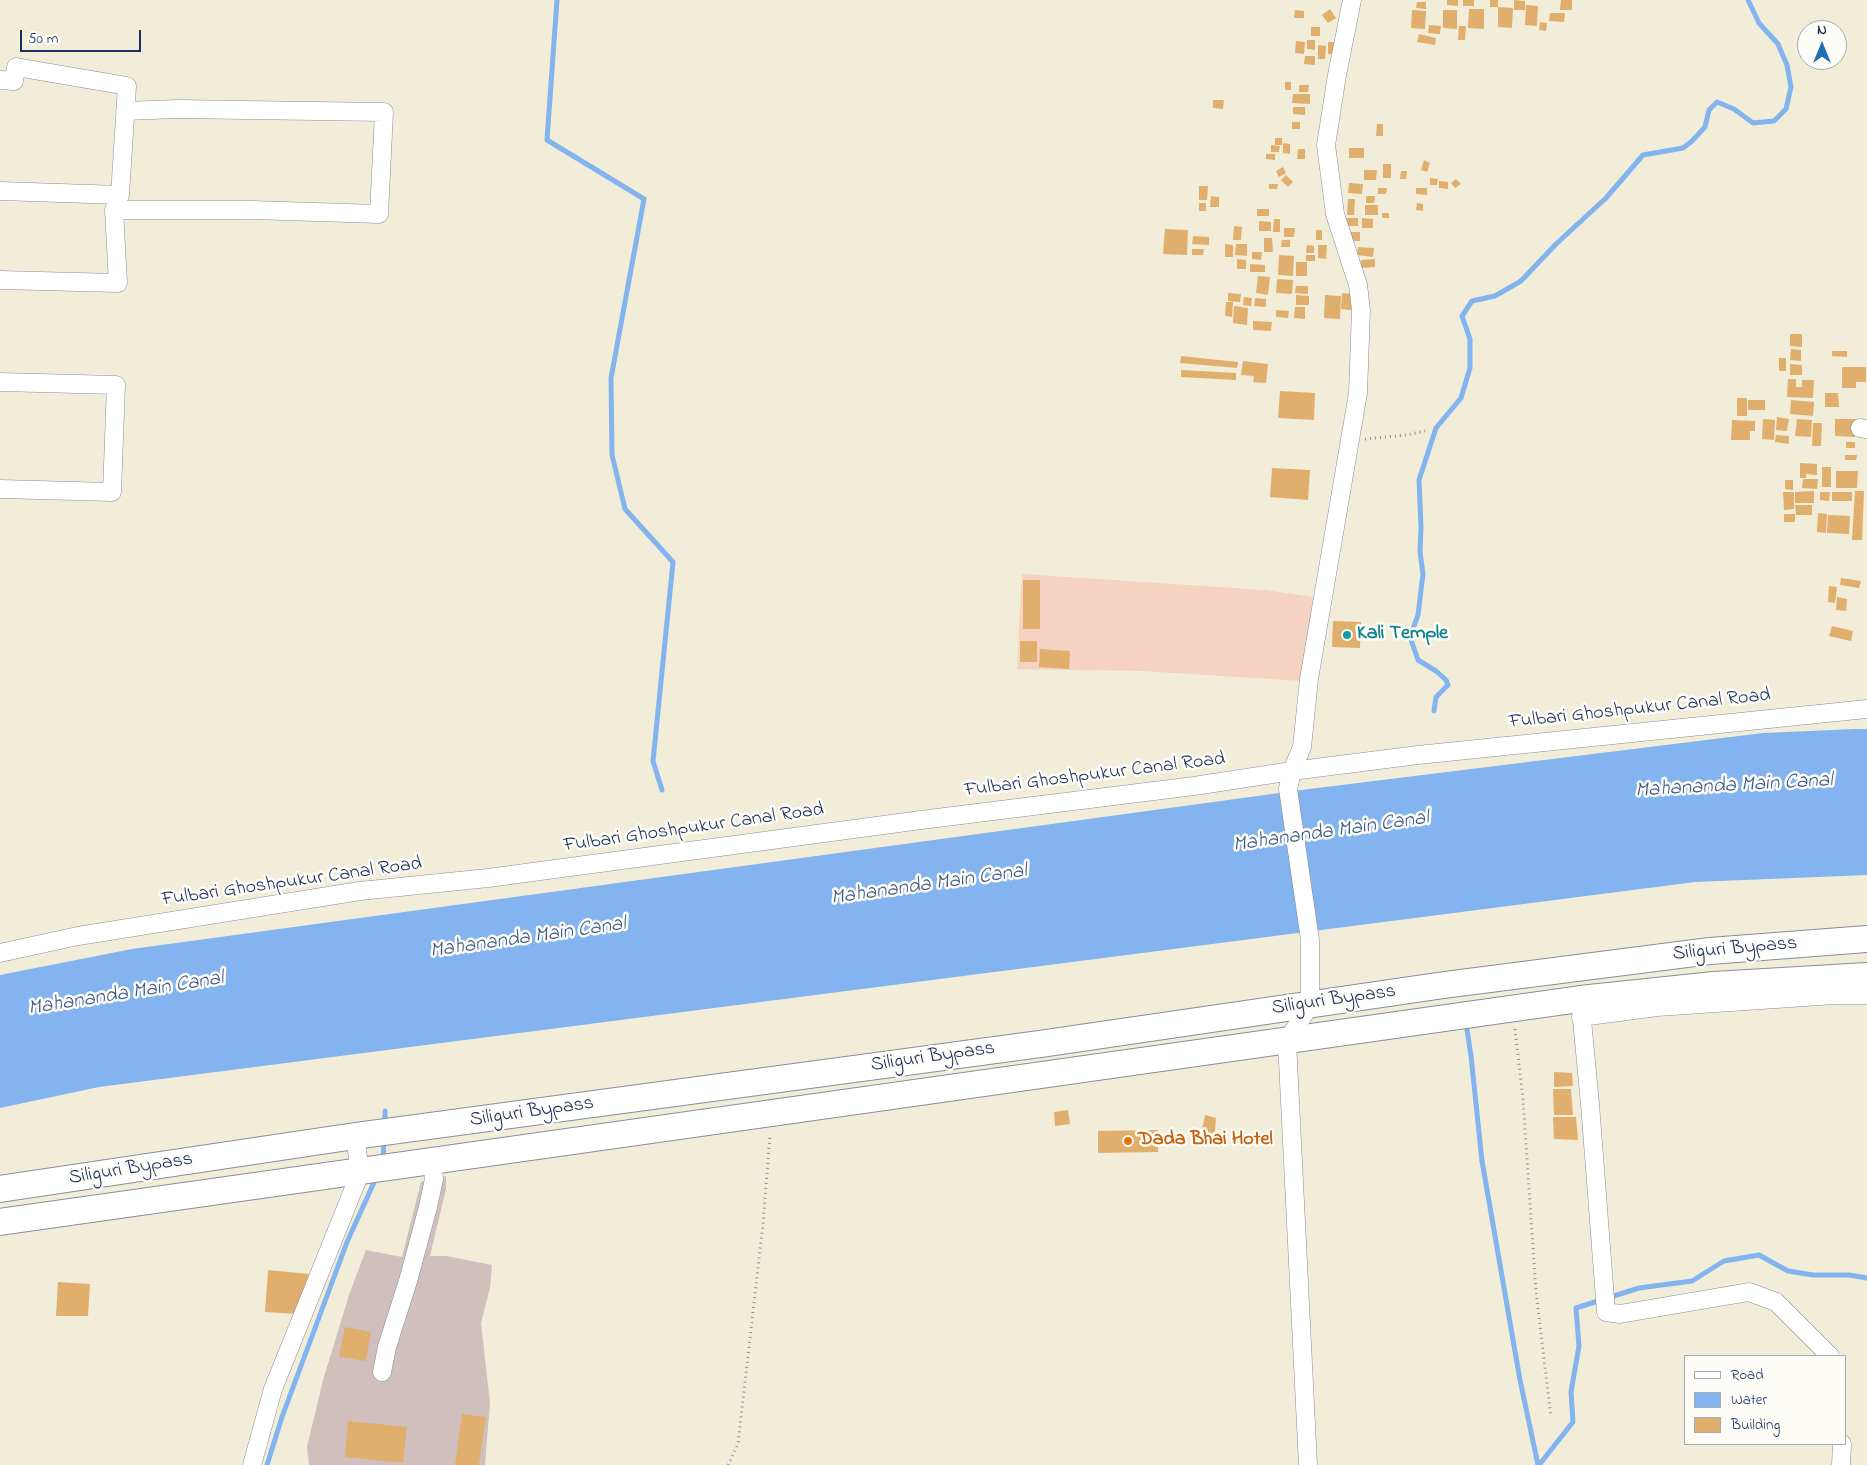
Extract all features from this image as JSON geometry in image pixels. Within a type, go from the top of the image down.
[{"type":"highway","name":"Siliguri Bypass","points":[[0,1189],[355,1136],[1040,1044],[1495,978],[1710,951],[1867,939]]},
{"type":"highway","points":[[0,1222],[1505,1009],[1581,1008],[1714,985],[1867,976]]},
{"type":"street","points":[[1308,1465],[1287,1040],[1310,1005],[1310,940],[1288,789],[1292,771],[1302,747],[1309,679],[1358,393],[1360,310],[1358,285],[1336,214],[1326,145],[1337,75],[1352,0]]},
{"type":"street","points":[[0,80],[14,81],[16,67],[127,86],[117,203],[118,283],[0,280]]},
{"type":"street","points":[[0,191],[117,203],[378,214],[384,112],[177,109],[125,111]]},
{"type":"street","points":[[0,382],[116,385],[112,492],[0,489]]},
{"type":"street","name":"Fulbari Ghoshpukur Canal Road","points":[[0,953],[78,936],[360,891],[488,878],[1194,786],[1418,754],[1867,708]]},
{"type":"street","points":[[1829,1355],[1776,1302],[1749,1292],[1620,1314],[1606,1312],[1581,1008],[1657,1007],[1835,995],[1867,995]]},
{"type":"street","points":[[252,1465],[273,1389],[360,1172],[355,1136]]},
{"type":"street","points":[[382,1372],[434,1179],[421,1163]]},
{"type":"street","points":[[1841,1465],[1842,1445]]},
{"type":"path","points":[[1350,438],[1376,439],[1425,431]]},
{"type":"path","points":[[1505,1009],[1523,1099],[1536,1292],[1550,1417]]},
{"type":"path","points":[[728,1465],[738,1444],[763,1224],[772,1113]]},
{"type":"shaded area","points":[[1022,574],[1265,590],[1313,597],[1302,681],[1141,671],[1017,669]]},
{"type":"shaded area","points":[[446,1176],[446,1189],[430,1256],[446,1256],[492,1265],[490,1288],[481,1323],[490,1403],[485,1465],[309,1465],[307,1447],[323,1380],[350,1292],[366,1250],[402,1257],[421,1182]]},
{"type":"water","name":"Mahananda Main Canal","points":[[1867,729],[1867,875],[1695,882],[99,1087],[0,1108],[0,975],[132,949],[1309,789],[1763,733]]},
{"type":"building","points":[[1447,0],[1458,0],[1458,6],[1447,5]]},
{"type":"building","points":[[1463,0],[1474,0],[1474,6],[1463,6]]},
{"type":"building","points":[[1490,0],[1498,0],[1498,7],[1490,7]]},
{"type":"building","points":[[1514,0],[1525,1],[1525,10],[1514,10]]},
{"type":"building","points":[[1561,0],[1572,0],[1572,10],[1560,10]]},
{"type":"building","points":[[1417,2],[1426,2],[1426,9],[1416,8]]},
{"type":"building","points":[[1526,5],[1538,6],[1537,26],[1525,25]]},
{"type":"building","points":[[1498,7],[1513,8],[1512,28],[1498,27]]},
{"type":"building","points":[[1330,9],[1336,18],[1328,23],[1322,15]]},
{"type":"building","points":[[1469,9],[1484,9],[1484,29],[1468,28]]},
{"type":"building","points":[[1295,10],[1304,11],[1304,18],[1294,18]]},
{"type":"building","points":[[1412,10],[1426,11],[1425,29],[1411,28]]},
{"type":"building","points":[[1443,10],[1457,10],[1457,29],[1443,28]]},
{"type":"building","points":[[1550,13],[1565,13],[1564,22],[1549,21]]},
{"type":"building","points":[[1540,22],[1547,23],[1546,31],[1539,30]]},
{"type":"building","points":[[1429,25],[1441,26],[1440,34],[1428,33]]},
{"type":"building","points":[[1459,26],[1466,26],[1465,40],[1458,40]]},
{"type":"building","points":[[1311,27],[1320,27],[1320,36],[1311,36]]},
{"type":"building","points":[[1419,34],[1436,38],[1435,45],[1417,42]]},
{"type":"building","points":[[1307,40],[1315,40],[1315,50],[1307,49]]},
{"type":"building","points":[[1296,41],[1305,42],[1304,54],[1295,53]]},
{"type":"building","points":[[1328,42],[1336,42],[1336,54],[1328,54]]},
{"type":"building","points":[[1318,45],[1326,46],[1325,59],[1318,59]]},
{"type":"building","points":[[1305,56],[1315,56],[1315,65],[1304,64]]},
{"type":"building","points":[[1285,82],[1291,82],[1291,90],[1285,90]]},
{"type":"building","points":[[1299,85],[1309,85],[1308,92],[1299,92]]},
{"type":"building","points":[[1293,94],[1310,94],[1310,104],[1292,103]]},
{"type":"building","points":[[1213,100],[1224,100],[1223,109],[1213,108]]},
{"type":"building","points":[[1293,107],[1305,107],[1305,115],[1293,114]]},
{"type":"building","points":[[1292,122],[1300,122],[1300,129],[1292,129]]},
{"type":"building","points":[[1377,124],[1383,124],[1383,136],[1376,136]]},
{"type":"building","points":[[1275,138],[1282,138],[1282,145],[1275,145]]},
{"type":"building","points":[[1283,143],[1290,144],[1290,154],[1283,153]]},
{"type":"building","points":[[1271,145],[1280,146],[1279,152],[1271,152]]},
{"type":"building","points":[[1349,148],[1364,148],[1364,158],[1349,158]]},
{"type":"building","points":[[1298,149],[1305,149],[1305,159],[1297,159]]},
{"type":"building","points":[[1266,154],[1275,154],[1275,160],[1266,159]]},
{"type":"building","points":[[1424,160],[1430,163],[1427,172],[1421,170]]},
{"type":"building","points":[[1383,164],[1391,164],[1391,178],[1383,178]]},
{"type":"building","points":[[1283,167],[1286,173],[1279,177],[1276,171]]},
{"type":"building","points":[[1364,170],[1377,170],[1376,180],[1364,180]]},
{"type":"building","points":[[1401,171],[1407,171],[1406,179],[1400,179]]},
{"type":"building","points":[[1286,175],[1293,182],[1288,187],[1281,180]]},
{"type":"building","points":[[1430,178],[1438,179],[1437,185],[1430,185]]},
{"type":"building","points":[[1456,179],[1461,184],[1455,188],[1451,183]]},
{"type":"building","points":[[1439,181],[1448,182],[1448,189],[1439,188]]},
{"type":"building","points":[[1349,183],[1363,184],[1362,194],[1348,193]]},
{"type":"building","points":[[1269,184],[1278,184],[1277,189],[1269,189]]},
{"type":"building","points":[[1199,186],[1208,186],[1207,200],[1199,200]]},
{"type":"building","points":[[1378,188],[1387,188],[1386,194],[1378,194]]},
{"type":"building","points":[[1416,188],[1427,188],[1427,195],[1416,194]]},
{"type":"building","points":[[1211,196],[1219,197],[1219,207],[1210,207]]},
{"type":"building","points":[[1366,196],[1375,196],[1374,203],[1366,203]]},
{"type":"building","points":[[1348,199],[1355,199],[1354,215],[1347,215]]},
{"type":"building","points":[[1199,203],[1206,203],[1206,211],[1199,211]]},
{"type":"building","points":[[1417,203],[1423,204],[1423,211],[1416,210]]},
{"type":"building","points":[[1365,205],[1378,205],[1378,215],[1365,215]]},
{"type":"building","points":[[1257,209],[1269,209],[1269,216],[1257,216]]},
{"type":"building","points":[[1382,213],[1389,213],[1389,218],[1382,218]]},
{"type":"building","points":[[1343,218],[1358,218],[1358,226],[1343,226]]},
{"type":"building","points":[[1362,218],[1373,219],[1373,228],[1362,228]]},
{"type":"building","points":[[1274,219],[1280,219],[1280,232],[1273,232]]},
{"type":"building","points":[[1259,221],[1271,222],[1271,231],[1259,231]]},
{"type":"building","points":[[1234,226],[1242,227],[1241,240],[1233,240]]},
{"type":"building","points":[[1284,228],[1295,228],[1294,237],[1284,237]]},
{"type":"building","points":[[1165,229],[1188,230],[1187,255],[1163,254]]},
{"type":"building","points":[[1316,230],[1322,230],[1322,240],[1316,240]]},
{"type":"building","points":[[1347,232],[1360,232],[1360,241],[1347,241]]},
{"type":"building","points":[[1193,236],[1209,237],[1209,245],[1192,244]]},
{"type":"building","points":[[1264,238],[1272,238],[1273,252],[1264,252]]},
{"type":"building","points":[[1282,240],[1290,240],[1290,247],[1281,247]]},
{"type":"building","points":[[1225,244],[1233,245],[1233,257],[1225,257]]},
{"type":"building","points":[[1236,244],[1247,244],[1247,256],[1235,255]]},
{"type":"building","points":[[1307,245],[1314,246],[1314,253],[1306,253]]},
{"type":"building","points":[[1318,245],[1327,245],[1326,259],[1318,258]]},
{"type":"building","points":[[1358,247],[1374,248],[1373,257],[1357,255]]},
{"type":"building","points":[[1192,249],[1204,249],[1203,255],[1192,255]]},
{"type":"building","points":[[1252,252],[1262,252],[1261,260],[1252,259]]},
{"type":"building","points":[[1279,255],[1294,256],[1293,276],[1278,275]]},
{"type":"building","points":[[1306,255],[1315,255],[1315,261],[1306,261]]},
{"type":"building","points":[[1237,259],[1246,260],[1246,269],[1237,269]]},
{"type":"building","points":[[1375,259],[1375,267],[1361,268],[1361,260]]},
{"type":"building","points":[[1296,262],[1307,262],[1307,276],[1296,276]]},
{"type":"building","points":[[1250,264],[1265,265],[1265,272],[1250,272]]},
{"type":"building","points":[[1258,276],[1270,277],[1268,295],[1256,293]]},
{"type":"building","points":[[1277,279],[1293,280],[1292,294],[1276,293]]},
{"type":"building","points":[[1296,286],[1308,286],[1308,294],[1295,293]]},
{"type":"building","points":[[1228,293],[1241,294],[1240,302],[1228,301]]},
{"type":"building","points":[[1342,293],[1351,294],[1351,310],[1341,309]]},
{"type":"building","points":[[1296,295],[1309,296],[1309,305],[1296,305]]},
{"type":"building","points":[[1325,295],[1341,296],[1340,319],[1324,318]]},
{"type":"building","points":[[1244,297],[1252,298],[1251,306],[1243,305]]},
{"type":"building","points":[[1255,298],[1266,299],[1266,307],[1254,306]]},
{"type":"building","points":[[1226,302],[1233,302],[1232,317],[1225,316]]},
{"type":"building","points":[[1234,306],[1248,308],[1247,325],[1233,323]]},
{"type":"building","points":[[1295,307],[1305,307],[1305,319],[1294,318]]},
{"type":"building","points":[[1276,310],[1289,311],[1288,318],[1276,317]]},
{"type":"building","points":[[1253,321],[1272,322],[1271,331],[1253,330]]},
{"type":"building","points":[[1790,334],[1802,334],[1802,347],[1790,346]]},
{"type":"building","points":[[1791,349],[1801,350],[1801,361],[1790,360]]},
{"type":"building","points":[[1832,351],[1847,351],[1847,357],[1832,356]]},
{"type":"building","points":[[1181,356],[1238,362],[1237,368],[1180,363]]},
{"type":"building","points":[[1779,358],[1786,358],[1786,371],[1779,371]]},
{"type":"building","points":[[1243,361],[1268,364],[1266,383],[1253,382],[1254,376],[1241,375]]},
{"type":"building","points":[[1790,364],[1802,365],[1802,375],[1790,375]]},
{"type":"building","points":[[1842,367],[1856,367],[1856,388],[1842,388]]},
{"type":"building","points":[[1856,367],[1866,367],[1866,382],[1856,382]]},
{"type":"building","points":[[1181,370],[1236,373],[1236,380],[1181,377]]},
{"type":"building","points":[[1788,379],[1796,379],[1796,387],[1802,387],[1802,380],[1814,380],[1813,398],[1787,397]]},
{"type":"building","points":[[1280,391],[1315,393],[1314,420],[1278,418]]},
{"type":"building","points":[[1825,393],[1838,393],[1839,407],[1825,407]]},
{"type":"building","points":[[1737,398],[1747,398],[1747,416],[1737,416]]},
{"type":"building","points":[[1748,400],[1765,400],[1765,410],[1748,410]]},
{"type":"building","points":[[1791,400],[1814,402],[1813,416],[1790,414]]},
{"type":"building","points":[[1777,417],[1789,419],[1787,431],[1776,430]]},
{"type":"building","points":[[1763,419],[1775,420],[1774,440],[1762,439]]},
{"type":"building","points":[[1797,419],[1812,420],[1811,437],[1795,436]]},
{"type":"building","points":[[1835,419],[1856,419],[1855,437],[1835,436]]},
{"type":"building","points":[[1732,420],[1755,421],[1755,431],[1750,431],[1750,440],[1731,440]]},
{"type":"building","points":[[1813,423],[1822,423],[1821,446],[1812,446]]},
{"type":"building","points":[[1776,435],[1789,436],[1789,444],[1775,442]]},
{"type":"building","points":[[1846,442],[1855,442],[1855,448],[1846,448]]},
{"type":"building","points":[[1845,455],[1857,455],[1856,460],[1845,460]]},
{"type":"building","points":[[1800,463],[1817,464],[1817,475],[1806,474],[1806,478],[1800,478]]},
{"type":"building","points":[[1822,467],[1831,467],[1831,487],[1822,487]]},
{"type":"building","points":[[1272,468],[1310,470],[1308,500],[1270,497]]},
{"type":"building","points":[[1836,471],[1858,471],[1857,488],[1836,488]]},
{"type":"building","points":[[1803,479],[1818,479],[1817,489],[1802,488]]},
{"type":"building","points":[[1785,480],[1793,480],[1793,490],[1785,489]]},
{"type":"building","points":[[1814,491],[1814,503],[1795,503],[1795,492]]},
{"type":"building","points":[[1855,491],[1864,491],[1862,540],[1852,540]]},
{"type":"building","points":[[1783,492],[1794,492],[1794,509],[1784,510]]},
{"type":"building","points":[[1820,492],[1830,492],[1829,501],[1820,500]]},
{"type":"building","points":[[1832,492],[1852,492],[1852,501],[1832,501]]},
{"type":"building","points":[[1795,505],[1812,505],[1812,515],[1796,515]]},
{"type":"building","points":[[1818,513],[1827,514],[1826,533],[1817,532]]},
{"type":"building","points":[[1784,514],[1795,514],[1795,522],[1784,522]]},
{"type":"building","points":[[1828,515],[1850,516],[1849,534],[1827,533]]},
{"type":"building","points":[[1841,578],[1861,581],[1859,588],[1840,585]]},
{"type":"building","points":[[1023,580],[1040,580],[1040,629],[1023,629]]},
{"type":"building","points":[[1829,586],[1837,587],[1835,603],[1828,602]]},
{"type":"building","points":[[1837,597],[1847,599],[1846,611],[1836,610]]},
{"type":"building","name":"Kali Temple","points":[[1333,621],[1361,622],[1360,648],[1332,647]]},
{"type":"building","points":[[1832,626],[1853,631],[1851,641],[1829,636]]},
{"type":"building","points":[[1020,641],[1037,641],[1037,662],[1020,662]]},
{"type":"building","points":[[1040,649],[1070,651],[1069,669],[1039,667]]},
{"type":"building","points":[[1554,1072],[1572,1073],[1573,1086],[1554,1087]]},
{"type":"building","points":[[1553,1089],[1571,1089],[1573,1115],[1554,1115]]},
{"type":"building","points":[[1068,1110],[1070,1124],[1055,1126],[1054,1112]]},
{"type":"building","points":[[1205,1115],[1216,1118],[1214,1142],[1200,1139]]},
{"type":"building","points":[[1553,1117],[1576,1117],[1578,1140],[1554,1139]]},
{"type":"building","name":"Dada Bhai Hotel","points":[[1158,1130],[1158,1152],[1098,1153],[1098,1131]]},
{"type":"building","points":[[268,1270],[309,1274],[298,1314],[265,1312]]},
{"type":"building","points":[[58,1282],[90,1284],[88,1316],[56,1316]]},
{"type":"building","points":[[345,1327],[371,1332],[366,1361],[339,1357]]},
{"type":"building","points":[[462,1414],[486,1417],[479,1465],[455,1465]]},
{"type":"building","points":[[348,1421],[407,1427],[403,1463],[345,1457]]},
{"type":"waterway","points":[[557,0],[547,140],[644,199],[611,378],[612,455],[625,509],[673,562],[653,761],[662,790]]},
{"type":"waterway","points":[[1434,711],[1436,697],[1448,685],[1446,680],[1436,671],[1418,660],[1410,637],[1418,615],[1423,574],[1420,552],[1419,480],[1436,428],[1461,398],[1470,368],[1470,339],[1462,316],[1472,301],[1495,296],[1521,281],[1556,244],[1606,198],[1643,155],[1683,148],[1692,141],[1705,127],[1709,110],[1717,102],[1734,109],[1753,123],[1774,121],[1786,109],[1791,87],[1787,65],[1778,44],[1759,23],[1748,0]]},
{"type":"waterway","points":[[1466,1023],[1482,1161],[1520,1380],[1538,1465]]},
{"type":"waterway","points":[[385,1111],[385,1124]]},
{"type":"waterway","points":[[383,1161],[384,1140]]},
{"type":"waterway","points":[[267,1465],[282,1417],[347,1242],[376,1178]]},
{"type":"waterway","points":[[1539,1465],[1573,1422],[1571,1392],[1579,1346],[1576,1308],[1639,1288],[1692,1281],[1724,1261],[1759,1255],[1788,1271],[1813,1275],[1849,1275],[1867,1278]]},
{"type":"place","name":"Kali Temple","points":[[1347,635]]},
{"type":"place","name":"Dada Bhai Hotel","points":[[1128,1141]]}]
